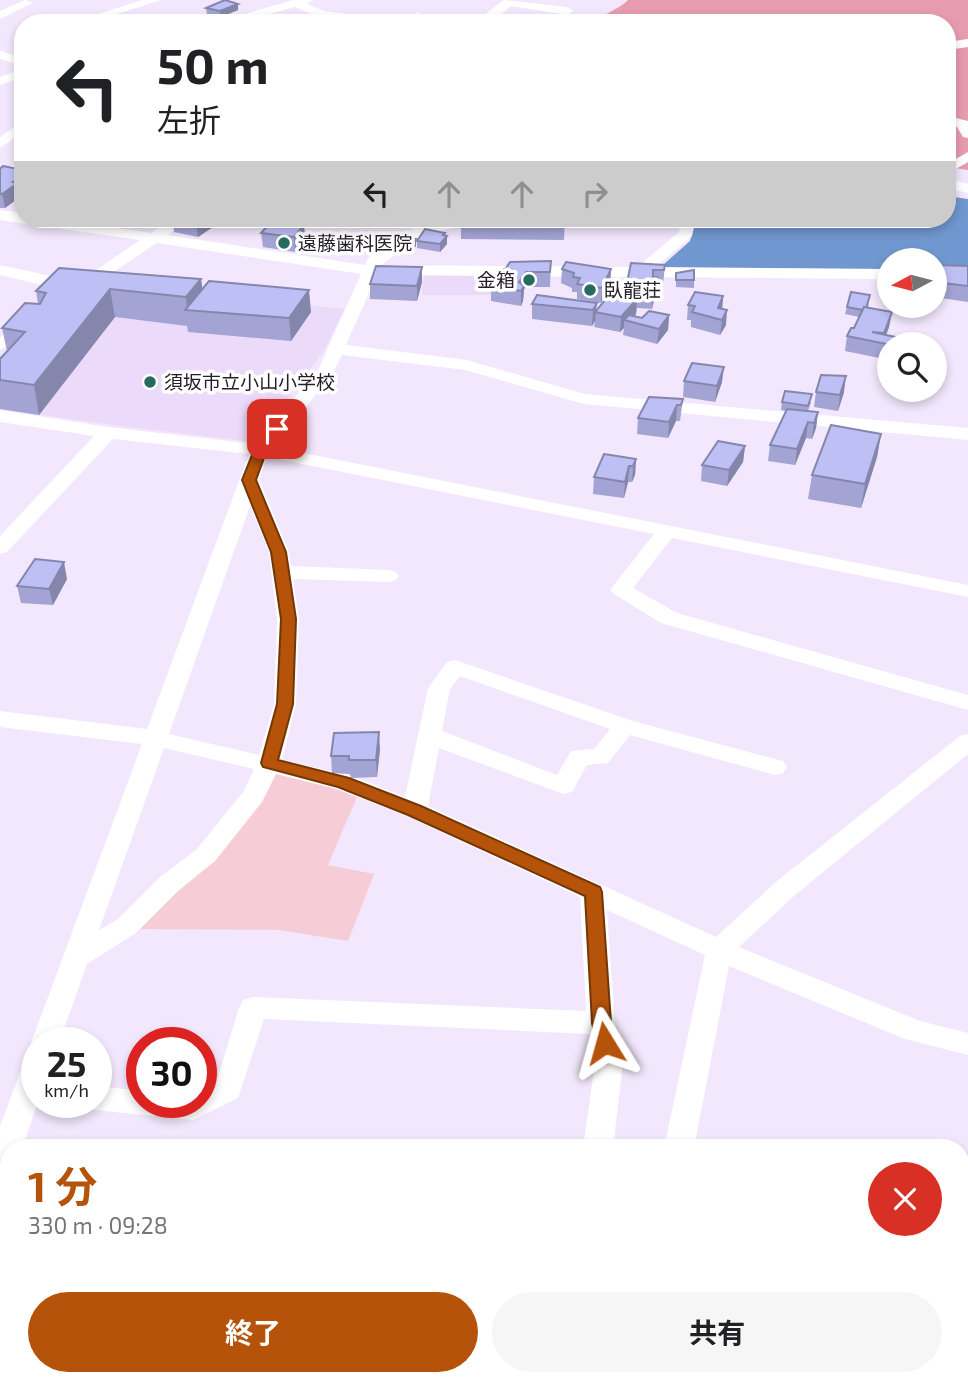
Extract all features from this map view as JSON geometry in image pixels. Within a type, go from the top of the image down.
[{"type":"street","points":[[102,14],[155,0]]},
{"type":"street","points":[[564,14],[579,0]]},
{"type":"street","points":[[255,14],[301,2],[320,14]]},
{"type":"street","points":[[493,14],[509,2],[567,11]]},
{"type":"street","points":[[0,15],[27,3]]},
{"type":"street","points":[[956,122],[963,124],[968,134]]},
{"type":"street","points":[[0,144],[14,132]]},
{"type":"street","points":[[92,228],[369,271],[877,274]]},
{"type":"street","points":[[61,302],[167,228]]},
{"type":"street","points":[[51,1027],[260,450],[326,371],[375,260],[425,228]]},
{"type":"street","points":[[641,272],[687,233],[687,228]]},
{"type":"street","points":[[0,270],[82,288]]},
{"type":"street","points":[[0,345],[41,316]]},
{"type":"street","points":[[338,349],[467,365],[584,399],[968,434]]},
{"type":"street","points":[[0,416],[108,433],[260,450],[968,591]]},
{"type":"street","points":[[0,548],[108,433]]},
{"type":"street","points":[[75,958],[127,926],[169,884],[206,855],[253,796],[269,763],[285,704],[288,619],[279,552],[249,480]]},
{"type":"street","points":[[667,531],[621,590],[669,618],[968,703]]},
{"type":"street","points":[[281,572],[389,576]]},
{"type":"street","points":[[415,810],[439,688],[455,667],[625,726],[775,767]]},
{"type":"street","points":[[0,719],[154,738],[343,782],[415,810],[719,950],[915,1031],[968,1044]]},
{"type":"street","points":[[429,735],[563,786],[579,757],[600,757],[625,726]]},
{"type":"street","points":[[681,1139],[719,950],[786,888],[968,742]]},
{"type":"street","points":[[593,892],[601,1023],[609,1063],[599,1139]]},
{"type":"street","points":[[112,1100],[193,1108],[228,1090],[253,1007],[601,1023]]},
{"type":"street","points":[[11,1139],[21,1113]]},
{"type":"shaded area","points":[[628,0],[968,0],[968,170],[956,168],[956,14],[607,14]]},
{"type":"shaded area","points":[[424,275],[504,276],[490,295],[422,295]]},
{"type":"shaded area","name":"須坂市立小山小学校","points":[[88,290],[234,298],[344,309],[325,349],[255,442],[0,409],[0,355]]},
{"type":"shaded area","points":[[274,773],[327,786],[357,797],[328,865],[374,874],[348,941],[279,930],[133,929]]},
{"type":"water","points":[[956,197],[968,199],[968,268],[947,268],[947,248],[877,248],[877,269],[667,268],[663,265],[690,241],[694,228],[956,228]]},
{"type":"building","points":[[225,0],[238,4],[220,11],[206,8]]},
{"type":"building","points":[[3,166],[14,168],[14,186],[2,194],[0,194],[0,169]]},
{"type":"building","points":[[266,228],[302,228],[294,237],[261,233]]},
{"type":"building","points":[[425,229],[445,233],[443,235],[447,236],[440,244],[417,241]]},
{"type":"building","points":[[403,237],[416,239],[410,246],[395,244]]},
{"type":"building","points":[[551,261],[550,272],[526,272],[519,282],[524,286],[521,291],[491,286],[503,269],[516,271],[506,268],[510,262]]},
{"type":"building","points":[[566,262],[611,269],[602,288],[577,284],[580,278],[573,277],[574,273],[562,269]]},
{"type":"building","points":[[631,263],[665,265],[664,270],[653,270],[653,277],[657,277],[653,294],[625,292]]},
{"type":"building","points":[[947,265],[968,266],[968,286],[947,283]]},
{"type":"building","points":[[376,266],[422,267],[417,286],[370,284]]},
{"type":"building","points":[[59,268],[201,279],[186,297],[110,289],[34,385],[0,380],[0,359],[25,332],[2,328],[25,303],[40,304],[46,293],[36,291]]},
{"type":"building","points":[[694,270],[694,280],[676,280],[676,273]]},
{"type":"building","points":[[209,281],[309,290],[289,318],[185,310]]},
{"type":"building","points":[[695,292],[723,296],[718,308],[727,310],[722,320],[692,312],[695,306],[688,305]]},
{"type":"building","points":[[851,292],[870,295],[866,308],[863,310],[847,307]]},
{"type":"building","points":[[611,293],[637,299],[621,317],[595,312]]},
{"type":"building","points":[[537,295],[597,303],[593,310],[532,304]]},
{"type":"building","points":[[864,307],[877,309],[877,318],[890,318],[884,332],[872,332],[877,333],[877,342],[847,336],[851,328],[854,328]]},
{"type":"building","points":[[649,311],[669,315],[659,329],[624,320],[629,315],[642,318]]},
{"type":"building","points":[[692,363],[724,367],[717,386],[684,381]]},
{"type":"building","points":[[821,375],[846,376],[840,395],[816,392]]},
{"type":"building","points":[[785,391],[812,394],[808,406],[782,402]]},
{"type":"building","points":[[649,397],[683,399],[669,422],[638,418]]},
{"type":"building","points":[[787,409],[818,412],[814,423],[808,422],[797,449],[770,445]]},
{"type":"building","points":[[831,425],[881,434],[865,484],[812,475]]},
{"type":"building","points":[[718,441],[745,446],[729,470],[702,465]]},
{"type":"building","points":[[604,454],[636,459],[633,466],[629,466],[625,482],[594,477]]},
{"type":"building","points":[[35,559],[64,562],[49,589],[17,586]]},
{"type":"building","points":[[379,732],[376,760],[349,760],[349,756],[331,756],[334,733]]},
{"type":"place","name":"遠藤歯科医院","points":[[284,243]]},
{"type":"place","name":"金箱","points":[[529,280]]},
{"type":"place","name":"臥龍荘","points":[[590,290]]},
{"type":"place","name":"須坂市立小山小学校","points":[[150,382]]},
{"type":"route","points":[[277,429],[260,450],[249,480],[279,552],[288,619],[285,704],[269,763],[343,782],[415,810],[593,892],[601,1023],[605,1043]]}]
